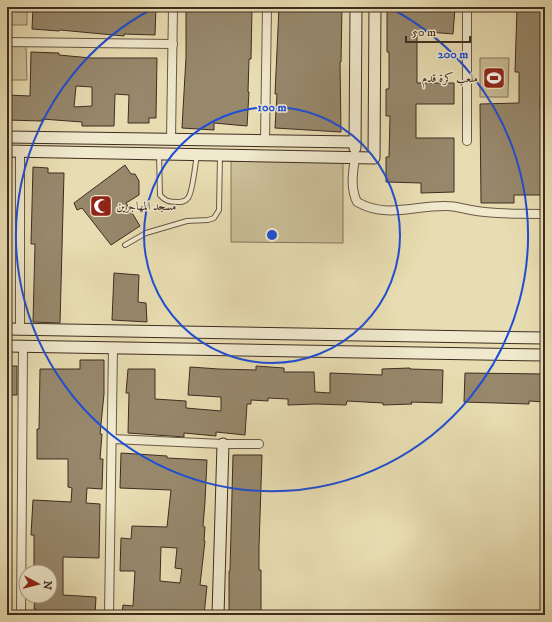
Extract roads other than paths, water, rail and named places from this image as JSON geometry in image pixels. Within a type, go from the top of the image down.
[{"type":"street","points":[[171,139],[173,7]]},
{"type":"street","points":[[265,141],[267,7]]},
{"type":"street","points":[[356,7],[355,157],[352,183],[353,194],[357,202],[374,209],[394,211],[433,205],[454,206],[472,210],[545,214]]},
{"type":"street","points":[[7,151],[374,158],[375,7]]},
{"type":"street","points":[[467,7],[467,141]]},
{"type":"street","points":[[7,42],[172,44]]},
{"type":"street","points":[[7,137],[355,142]]},
{"type":"street","points":[[20,151],[20,330]]},
{"type":"street","points":[[7,329],[545,338]]},
{"type":"street","points":[[7,346],[545,354]]},
{"type":"street","points":[[21,615],[23,347]]},
{"type":"street","points":[[109,615],[113,348]]},
{"type":"street","points":[[112,440],[259,444]]},
{"type":"street","points":[[218,615],[223,444]]},
{"type":"lane","points":[[159,154],[160,195],[164,200],[170,202],[183,202],[188,199],[197,154]]},
{"type":"lane","points":[[125,245],[146,233],[187,221],[208,220],[214,218],[219,210],[220,155]]},
{"type":"place","name":"ملعب كرة قدم","points":[[494,78]]},
{"type":"place","name":"مسجد المهاجرين","points":[[101,206]]}]
